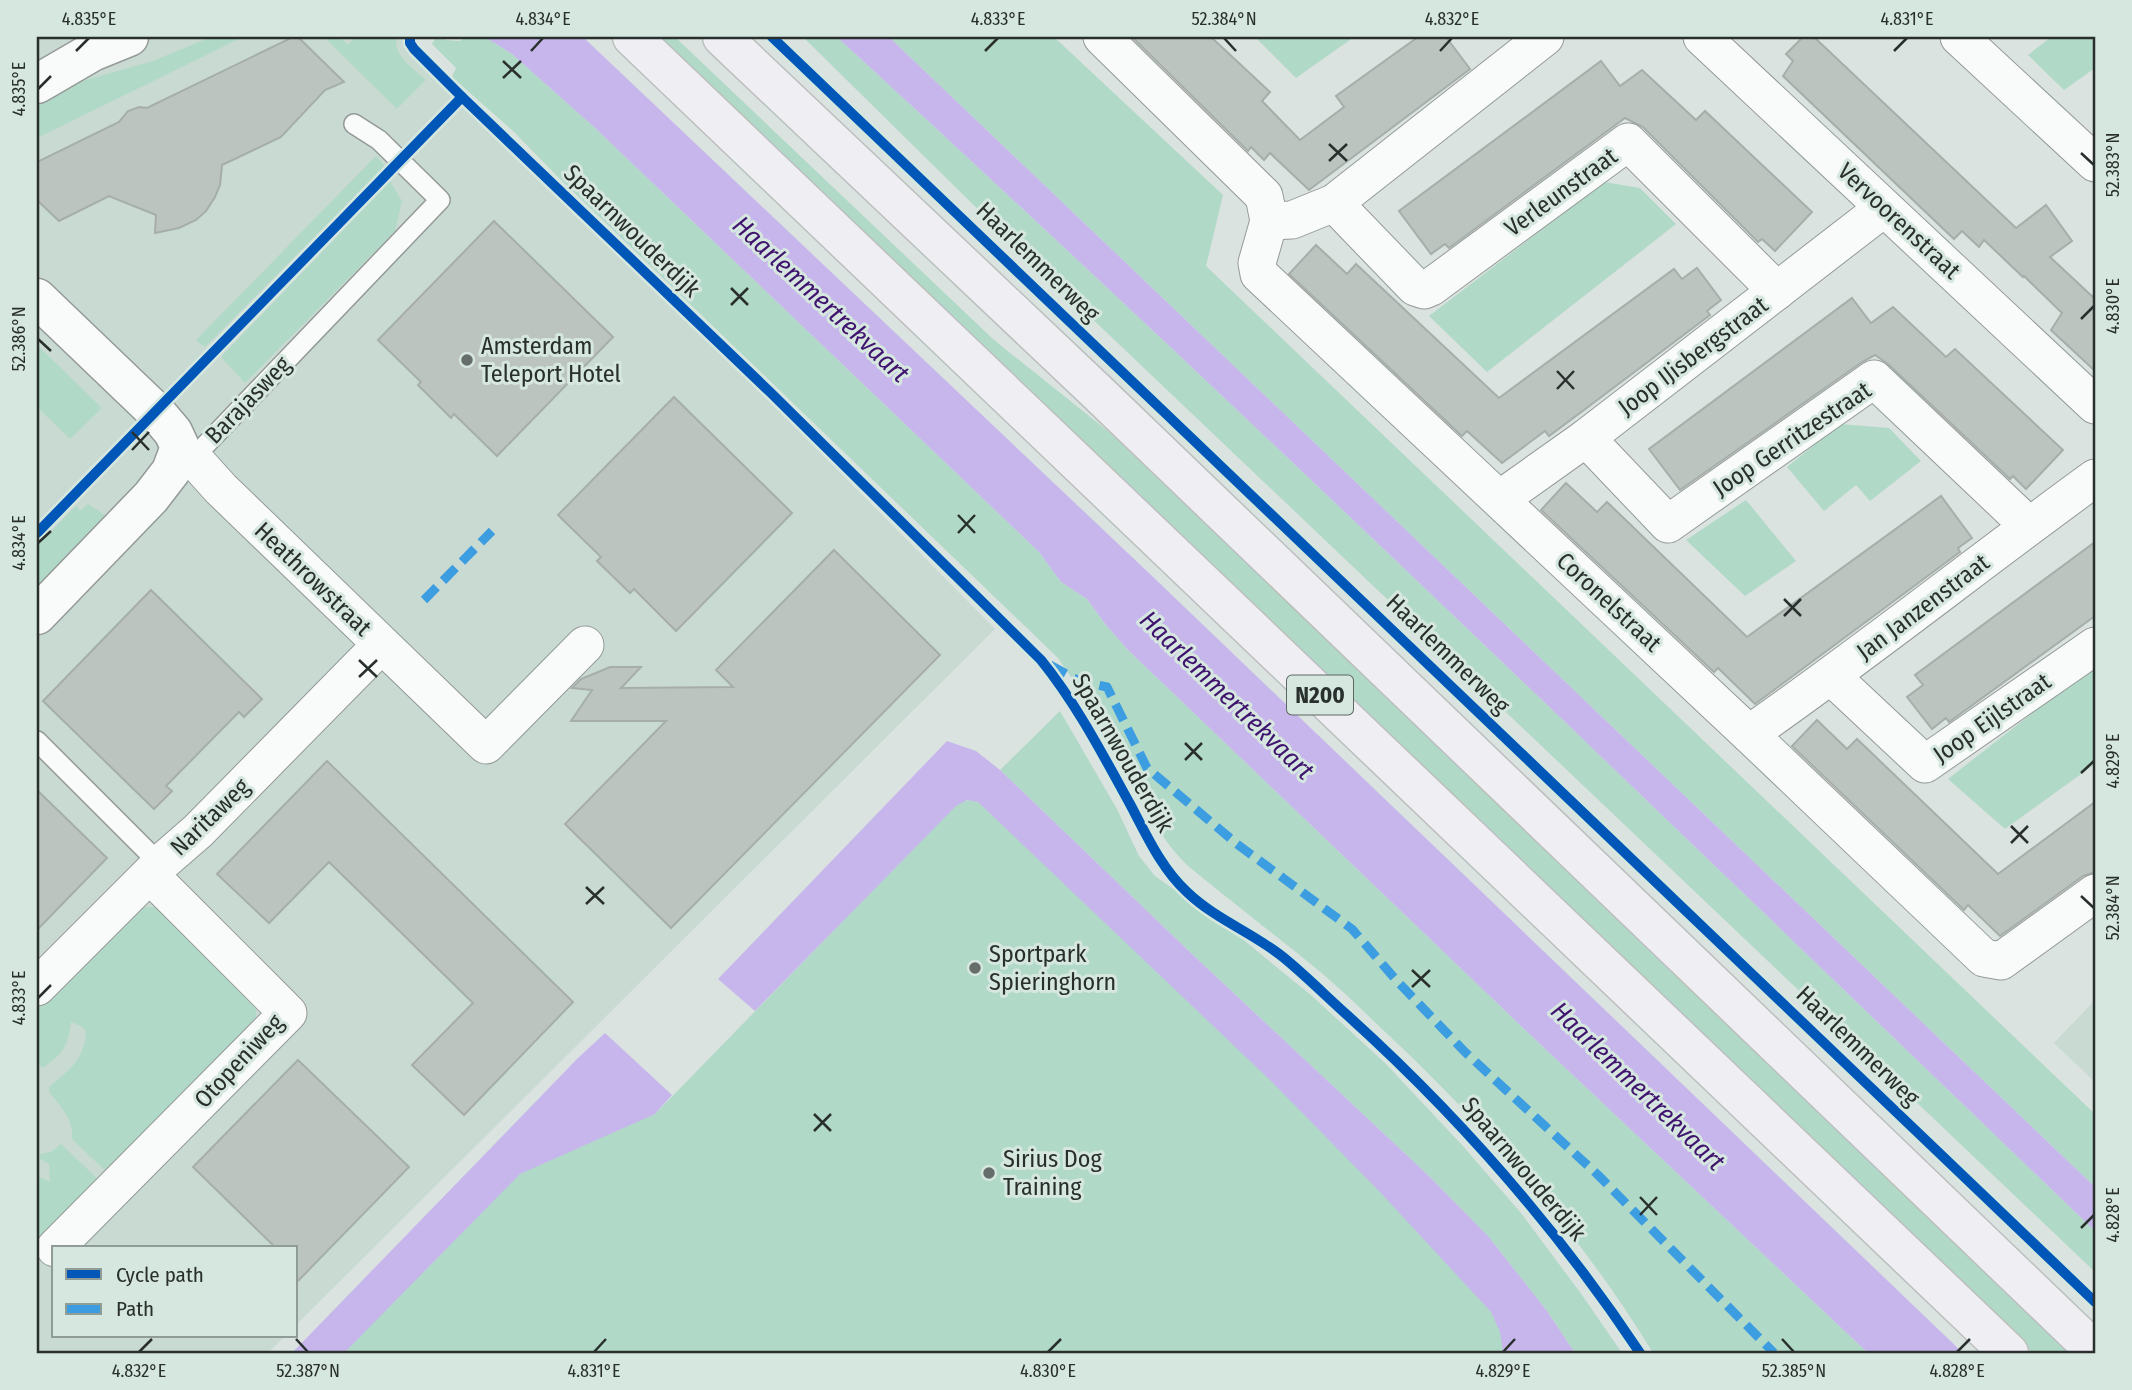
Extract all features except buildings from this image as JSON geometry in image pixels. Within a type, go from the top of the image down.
[{"type":"main road","name":"N200","points":[[632,37],[2009,1353]]},
{"type":"main road","name":"N200","points":[[722,37],[1096,391],[2095,1351]]},
{"type":"street","points":[[37,84],[92,52],[129,37]]},
{"type":"street","points":[[1102,37],[1264,196],[1269,221],[1292,220],[1334,203],[1535,39]]},
{"type":"street","name":"Vervoorenstraat","points":[[1702,37],[2095,405]]},
{"type":"street","points":[[1959,37],[2095,163]]},
{"type":"street","name":"Verleunstraat","points":[[1334,203],[1415,287],[1424,290],[1628,142],[1777,291]]},
{"type":"street","name":"Joop IJisbergstraat","points":[[1500,499],[1586,438],[1884,208]]},
{"type":"street","name":"Coronelstraat","points":[[1269,221],[1257,263],[1259,274],[1984,958],[2001,961],[2095,893]]},
{"type":"street","points":[[37,298],[156,412],[187,453]]},
{"type":"street","name":"Joop Gerritzestraat","points":[[1586,438],[1668,524],[1874,379],[2029,526]]},
{"type":"street","name":"Barajasweg","points":[[37,615],[150,497],[187,453]]},
{"type":"street","name":"Heathrowstraat","points":[[187,453],[486,745],[585,645]]},
{"type":"street","name":"Jan Janzenstraat","points":[[1749,734],[1831,677],[2095,478]]},
{"type":"street","name":"Naritaweg","points":[[37,987],[155,869],[198,831],[381,645]]},
{"type":"street","name":"Joop Eijlstraat","points":[[1831,677],[1925,764],[2095,646]]},
{"type":"street","name":"Otopeniweg","points":[[58,1246],[288,1013],[155,869]]},
{"type":"street","name":"Otopeniweg","points":[[37,1266],[52,1252]]},
{"type":"lane","name":"Barajasweg","points":[[187,453],[440,200],[379,140],[354,124]]},
{"type":"lane","points":[[37,741],[155,869]]},
{"type":"shaded area","points":[[37,37],[409,37],[995,629],[298,1323],[298,1246],[52,1246],[52,1338],[283,1338],[268,1353],[37,1353]]},
{"type":"shaded area","points":[[2095,1000],[2095,1082],[2054,1043]]},
{"type":"green space","points":[[211,37],[243,37],[37,138],[37,101],[82,81],[153,61]]},
{"type":"green space","points":[[324,37],[339,37],[348,45],[355,37],[397,37],[400,55],[426,80],[397,109]]},
{"type":"green space","points":[[436,37],[460,41],[465,37],[485,37],[512,54],[594,127],[1039,552],[1061,582],[1087,599],[1128,650],[1868,1353],[1653,1353],[1625,1309],[1562,1223],[1458,1103],[1331,981],[1188,866],[1175,852],[1155,823],[1108,734],[1058,658],[513,131],[452,77],[456,68],[432,44]]},
{"type":"green space","points":[[653,37],[675,37],[994,340],[1109,432],[2076,1353],[2033,1353]]},
{"type":"green space","points":[[803,37],[837,37],[1155,332],[1469,631],[2095,1231],[2095,1272],[1003,234]]},
{"type":"green space","points":[[889,37],[1054,37],[1223,195],[1206,266],[2095,1114],[2095,1187]]},
{"type":"green space","points":[[1255,37],[1354,37],[1296,78]]},
{"type":"green space","points":[[2051,37],[2095,37],[2095,68],[2064,90],[2028,55]]},
{"type":"green space","points":[[376,156],[385,166],[205,347],[196,340]]},
{"type":"green space","points":[[390,181],[402,201],[395,231],[245,383],[221,357]]},
{"type":"green space","points":[[1604,182],[1640,188],[1676,224],[1487,372],[1429,316]]},
{"type":"green space","points":[[37,345],[102,408],[70,439],[37,407]]},
{"type":"green space","points":[[1840,424],[1889,428],[1921,461],[1870,501],[1856,485],[1824,511],[1787,467]]},
{"type":"green space","points":[[1746,500],[1796,561],[1745,596],[1686,540]]},
{"type":"green space","points":[[88,504],[105,515],[37,586],[37,546],[76,506],[80,511]]},
{"type":"green space","points":[[2095,664],[2095,764],[2005,829],[1948,779]]},
{"type":"green space","points":[[1060,711],[1117,809],[1139,856],[1155,876],[1235,933],[1312,996],[1385,1063],[1521,1213],[1622,1353],[1575,1353],[1547,1311],[1488,1236],[1429,1176],[1000,770]]},
{"type":"green space","name":"Sportpark Spieringhorn","points":[[973,800],[983,805],[1561,1353],[332,1353],[516,1152],[655,1114],[956,805]]},
{"type":"green space","points":[[147,907],[164,908],[255,996],[256,1017],[252,1035],[114,1179],[72,1139],[69,1119],[49,1092],[49,1087],[79,1057],[86,1031],[71,1022],[63,1049],[43,1068],[37,1062],[37,998],[126,912]]},
{"type":"green space","points":[[61,1144],[107,1188],[62,1232],[37,1244],[37,1176],[50,1182],[49,1164],[40,1159],[40,1154],[51,1152]]},
{"type":"water","name":"Haarlemmertrekvaart","points":[[485,37],[583,37],[1151,575],[1963,1353],[1868,1353],[1128,650],[1087,599],[1061,582],[1039,552],[594,127],[512,54]]},
{"type":"water","points":[[837,37],[889,37],[2095,1187],[2095,1231],[1312,481]]},
{"type":"water","points":[[947,741],[976,751],[1000,770],[1429,1176],[1488,1236],[1547,1311],[1575,1353],[1503,1353],[1500,1332],[1491,1312],[1379,1191],[1271,1081],[978,802],[967,800],[956,806],[755,1011],[718,979]]},
{"type":"water","points":[[605,1033],[672,1095],[655,1114],[520,1174],[344,1353],[292,1353],[578,1058]]},
{"type":"marked path","points":[[424,600],[492,531]]},
{"type":"marked path","points":[[1050,665],[1079,681],[1107,687],[1147,768],[1237,844],[1352,929],[1465,1052],[1598,1175],[1774,1353]]},
{"type":"cycle path","name":"Spaarnwouderdijk","points":[[410,37],[414,49],[462,97],[770,392],[1041,660],[1077,712],[1155,850],[1178,883],[1198,902],[1271,948],[1291,964],[1428,1092],[1540,1217],[1640,1353]]},
{"type":"cycle path","name":"Haarlemmerweg","points":[[772,37],[2095,1302]]},
{"type":"cycle path","points":[[37,533],[462,97]]},
{"type":"place","name":"Amsterdam Teleport Hotel","points":[[467,360]]},
{"type":"place","name":"Sportpark Spieringhorn","points":[[975,968]]},
{"type":"place","name":"Sirius Dog Training","points":[[989,1173]]}]
